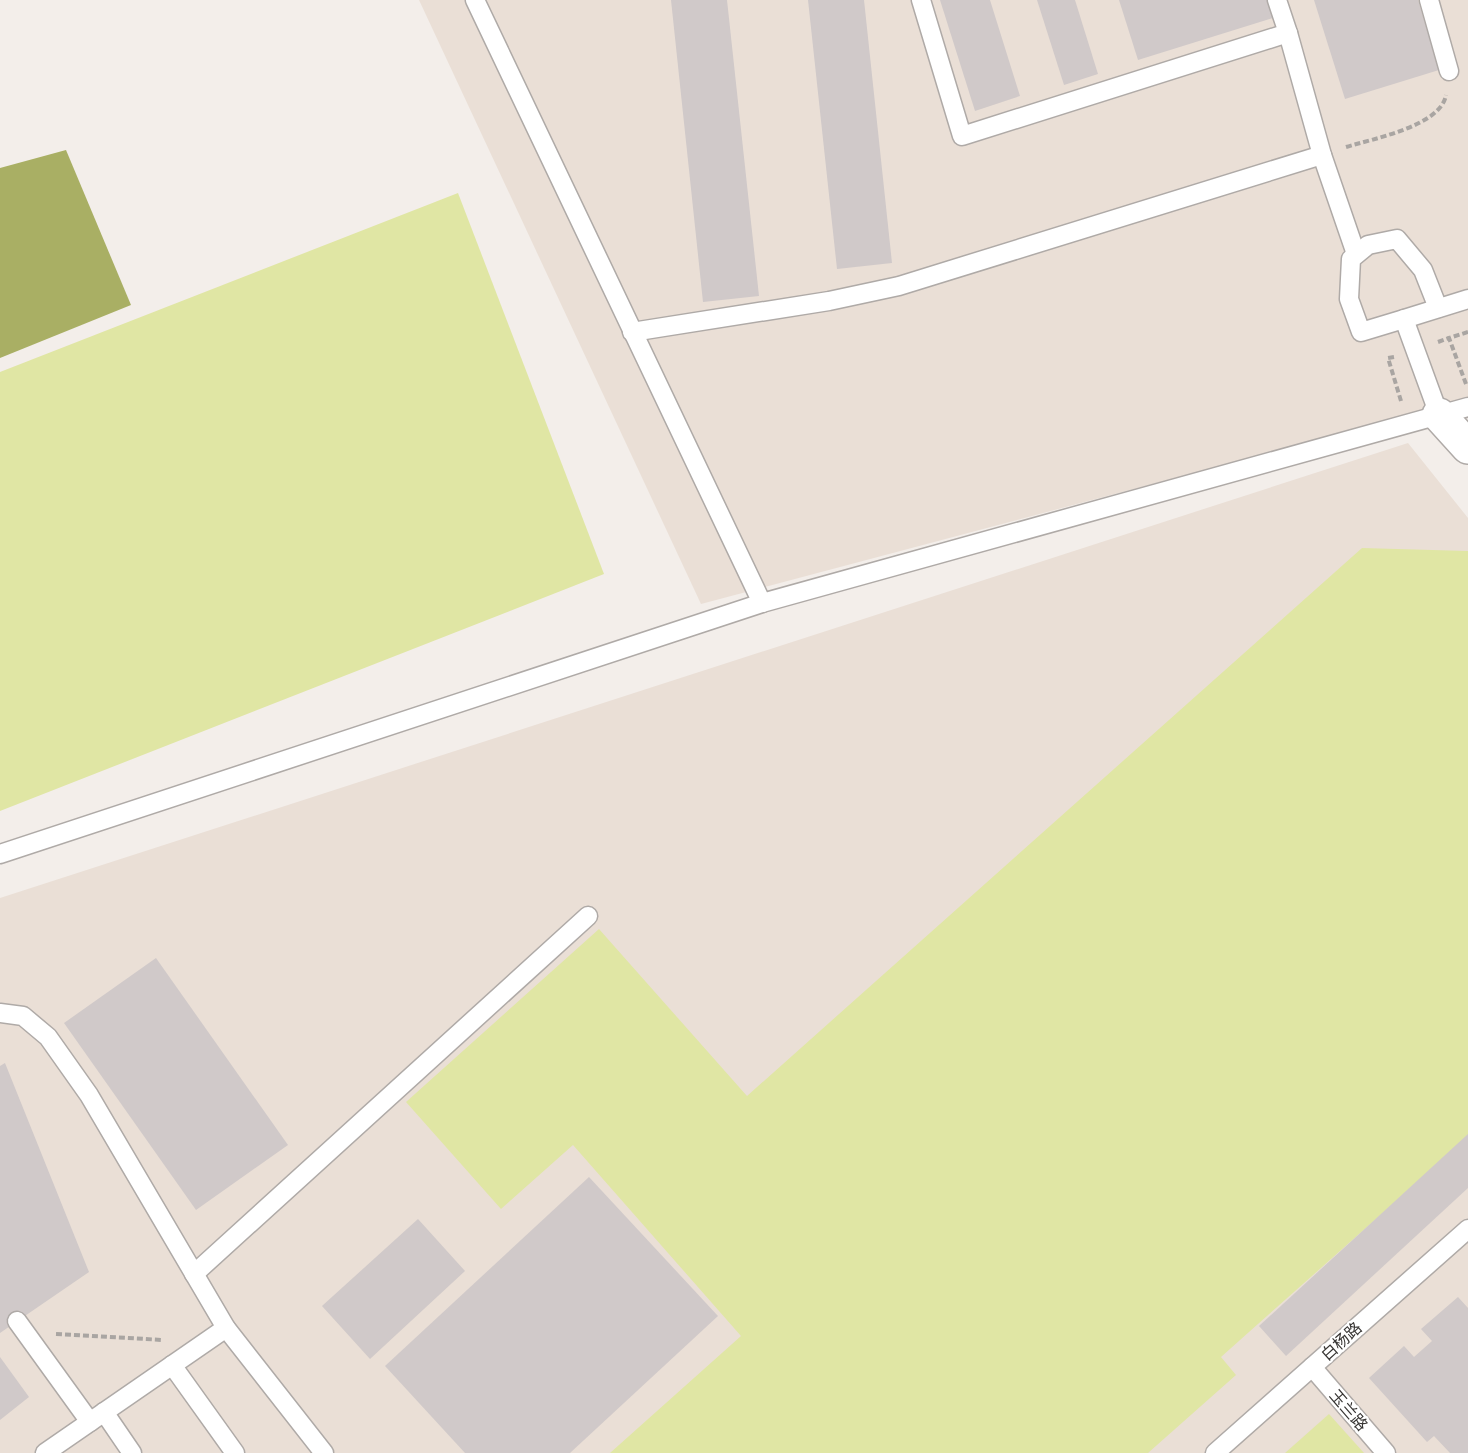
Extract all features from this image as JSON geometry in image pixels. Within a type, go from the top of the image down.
[{"type":"street","points":[[1454,411],[1468,447]]},
{"type":"lane","points":[[475,0],[762,603]]},
{"type":"lane","points":[[921,0],[962,136],[1287,33]]},
{"type":"lane","points":[[1277,0],[1322,154],[1356,254]]},
{"type":"lane","points":[[1429,0],[1449,71]]},
{"type":"lane","points":[[632,332],[829,301],[899,286],[1322,154]]},
{"type":"lane","points":[[1438,308],[1423,270],[1397,239],[1368,245],[1351,259],[1349,299],[1361,332],[1468,299]]},
{"type":"lane","points":[[0,854],[762,603],[1454,411],[1404,319]]},
{"type":"lane","points":[[194,1274],[588,916]]},
{"type":"lane","points":[[0,1013],[23,1016],[48,1037],[89,1095],[226,1328],[324,1453]]},
{"type":"lane","name":"白杨路","points":[[1215,1453],[1468,1230]]},
{"type":"lane","points":[[22,1327],[97,1417],[132,1453]]},
{"type":"lane","points":[[45,1453],[226,1328]]},
{"type":"lane","points":[[172,1365],[235,1453]]},
{"type":"lane","name":"玉兰路","points":[[1312,1367],[1386,1453]]},
{"type":"path","points":[[1322,154],[1422,123],[1445,102],[1449,71]]},
{"type":"path","points":[[1468,332],[1449,338],[1468,390]]},
{"type":"path","points":[[22,1327],[205,1342]]},
{"type":"shaded area","points":[[419,0],[1468,0],[1468,400],[701,604]]},
{"type":"shaded area","points":[[1408,443],[1468,518],[1468,1453],[0,1453],[0,898]]},
{"type":"green space","points":[[66,150],[131,305],[0,358],[0,168]]},
{"type":"green space","points":[[458,193],[604,574],[0,811],[0,372]]},
{"type":"green space","points":[[1362,548],[1468,551],[1468,1137],[1221,1357],[1236,1375],[1148,1453],[610,1453],[741,1336],[573,1145],[501,1209],[406,1102],[599,929],[747,1096]]},
{"type":"green space","points":[[1329,1414],[1364,1453],[1285,1453]]},
{"type":"building","points":[[671,0],[727,0],[759,296],[703,302]]},
{"type":"building","points":[[808,0],[864,0],[892,263],[837,269]]},
{"type":"building","points":[[940,0],[990,0],[1020,96],[975,111]]},
{"type":"building","points":[[1037,0],[1075,0],[1098,74],[1064,85]]},
{"type":"building","points":[[1119,0],[1267,0],[1273,18],[1138,60]]},
{"type":"building","points":[[1314,0],[1418,0],[1439,70],[1345,99]]},
{"type":"building","points":[[156,958],[288,1145],[196,1210],[64,1023]]},
{"type":"building","points":[[5,1063],[89,1272],[0,1333],[0,1066]]},
{"type":"building","points":[[1468,1134],[1468,1188],[1286,1356],[1259,1326]]},
{"type":"building","points":[[589,1177],[718,1316],[570,1453],[465,1453],[385,1366]]},
{"type":"building","points":[[418,1219],[465,1271],[370,1359],[322,1306]]},
{"type":"building","points":[[1458,1297],[1468,1308],[1468,1453],[1450,1453],[1434,1436],[1427,1442],[1369,1378],[1404,1346],[1414,1357],[1432,1341],[1421,1329]]},
{"type":"building","points":[[0,1357],[29,1397],[0,1420]]}]
